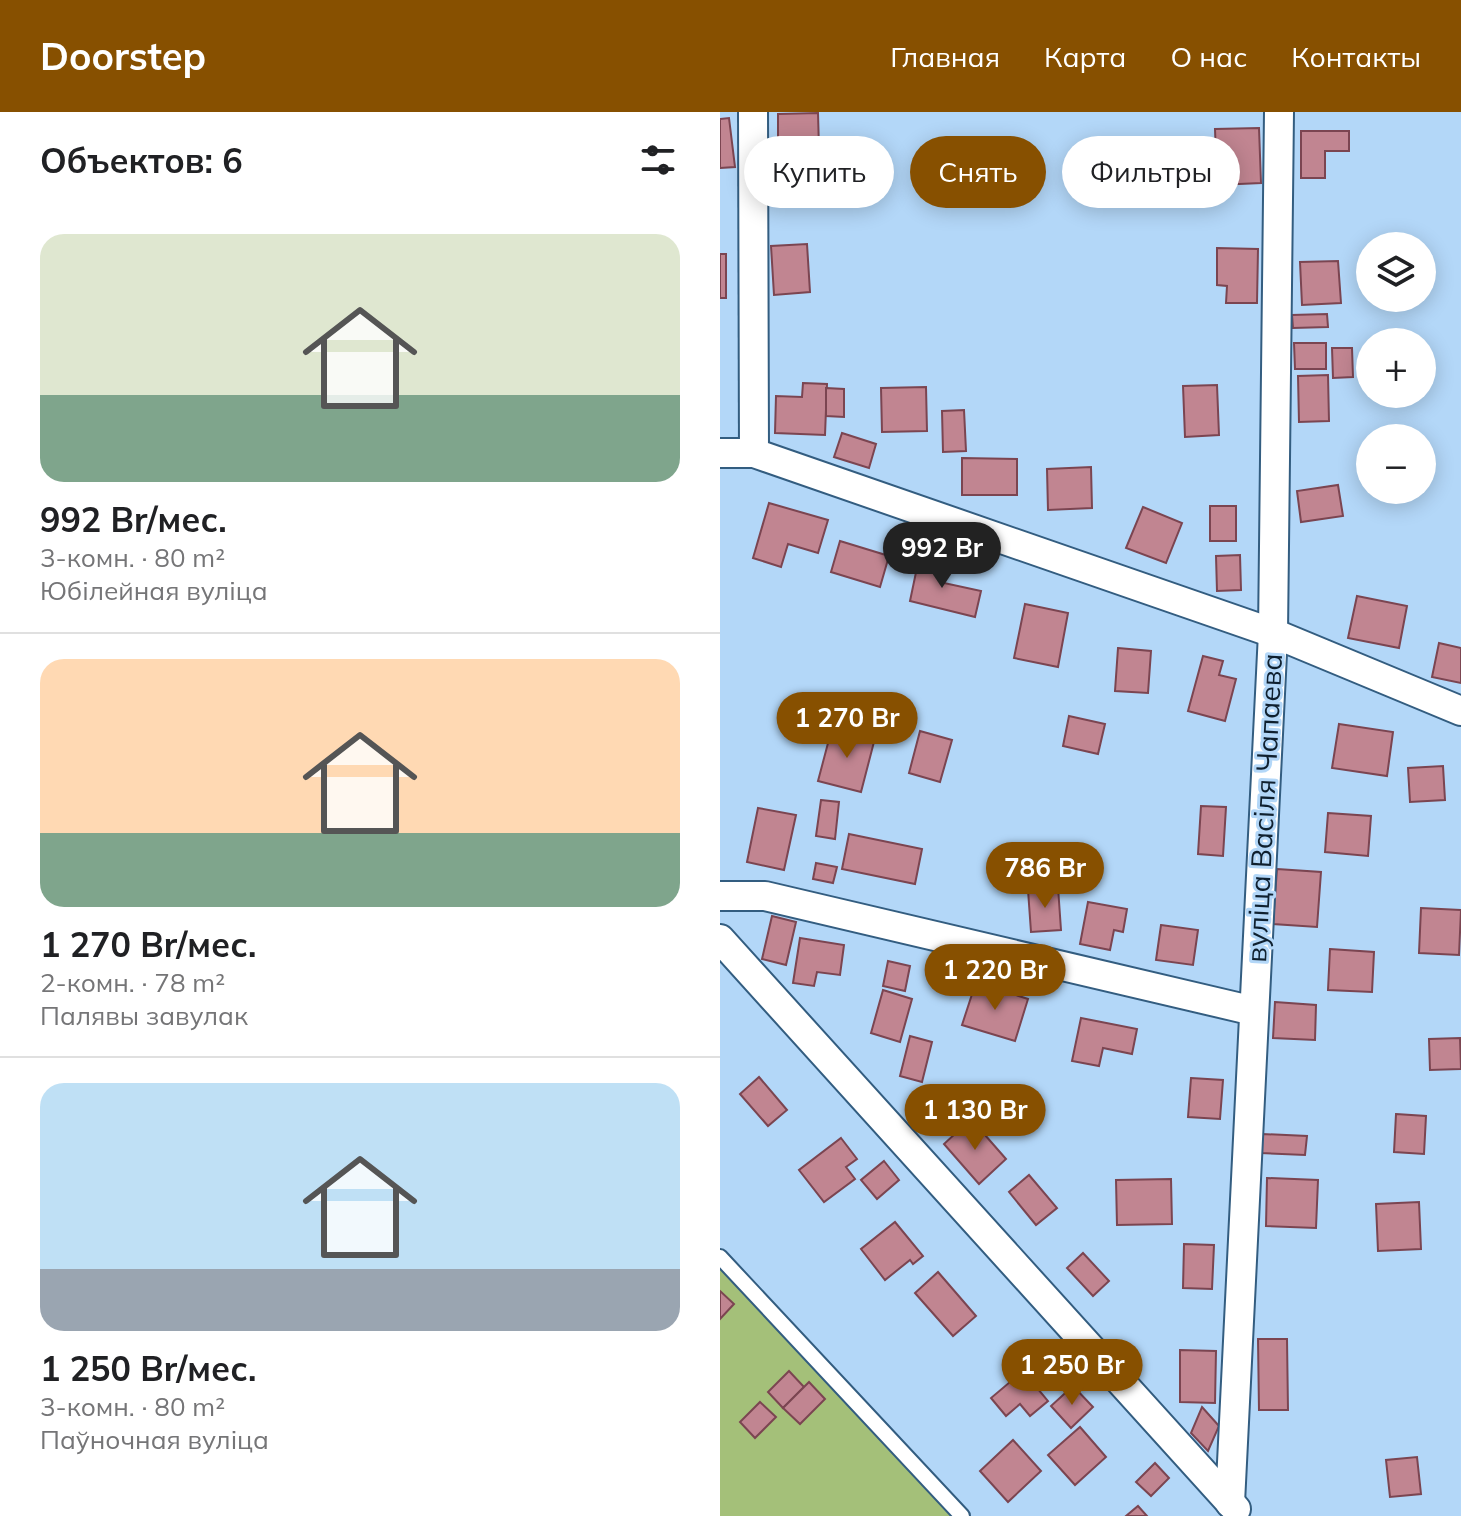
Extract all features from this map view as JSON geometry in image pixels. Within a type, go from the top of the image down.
[{"type":"street","points":[[753,112],[754,453]]},
{"type":"street","name":"вуліца Васіля Чапаева","points":[[1236,1510],[1254,1011],[1273,633],[1279,112]]},
{"type":"street","points":[[720,453],[754,453],[1273,633],[1461,711]]},
{"type":"street","points":[[720,896],[765,896],[1254,1011]]},
{"type":"street","points":[[720,939],[1236,1510]]},
{"type":"lane","points":[[720,1257],[962,1516]]},
{"type":"green space","points":[[720,1265],[956,1516],[720,1516]]},
{"type":"building","points":[[818,113],[819,136],[778,136],[778,114]]},
{"type":"building","points":[[729,118],[735,167],[720,168],[720,119]]},
{"type":"building","points":[[1259,128],[1261,183],[1240,184],[1240,136],[1215,136],[1215,129]]},
{"type":"building","points":[[1301,131],[1349,131],[1349,151],[1325,151],[1325,178],[1301,178]]},
{"type":"building","points":[[807,244],[810,292],[774,295],[771,246]]},
{"type":"building","points":[[1217,248],[1258,249],[1257,303],[1226,303],[1227,286],[1217,285]]},
{"type":"building","points":[[720,254],[726,254],[726,298],[720,298]]},
{"type":"building","points":[[1338,261],[1341,303],[1302,305],[1300,262]]},
{"type":"building","points":[[1327,314],[1328,327],[1293,328],[1292,315]]},
{"type":"building","points":[[1294,343],[1326,343],[1326,369],[1295,369]]},
{"type":"building","points":[[1332,348],[1352,348],[1353,377],[1333,378]]},
{"type":"building","points":[[1328,375],[1329,421],[1299,422],[1298,376]]},
{"type":"building","points":[[803,383],[827,384],[825,435],[775,433],[776,396],[802,397]]},
{"type":"building","points":[[1217,385],[1219,435],[1185,437],[1183,386]]},
{"type":"building","points":[[926,387],[927,431],[882,432],[881,388]]},
{"type":"building","points":[[826,388],[844,389],[844,417],[826,416]]},
{"type":"building","points":[[964,410],[966,451],[943,452],[942,411]]},
{"type":"building","points":[[842,433],[876,444],[869,468],[834,457]]},
{"type":"building","points":[[962,458],[1017,459],[1017,495],[962,495]]},
{"type":"building","points":[[1091,467],[1092,508],[1048,510],[1047,469]]},
{"type":"building","points":[[1338,485],[1343,516],[1301,522],[1297,491]]},
{"type":"building","points":[[769,503],[828,520],[818,553],[788,544],[781,567],[753,558]]},
{"type":"building","points":[[1210,506],[1236,506],[1236,541],[1210,541]]},
{"type":"building","points":[[1143,507],[1182,523],[1166,563],[1126,548]]},
{"type":"building","points":[[840,541],[889,556],[880,587],[831,572]]},
{"type":"building","points":[[1240,555],[1241,590],[1217,591],[1216,556]]},
{"type":"building","points":[[919,558],[948,565],[944,583],[981,591],[975,617],[910,601]]},
{"type":"building","points":[[1357,596],[1407,606],[1399,648],[1348,638]]},
{"type":"building","points":[[1025,604],[1068,613],[1058,667],[1014,658]]},
{"type":"building","points":[[1439,643],[1461,648],[1461,683],[1432,677]]},
{"type":"building","points":[[1118,648],[1151,651],[1148,693],[1115,691]]},
{"type":"building","points":[[1203,656],[1223,661],[1219,675],[1236,679],[1225,721],[1188,711]]},
{"type":"building","points":[[1069,716],[1105,724],[1098,754],[1063,746]]},
{"type":"building","points":[[1339,724],[1393,732],[1387,776],[1332,768]]},
{"type":"building","points":[[832,728],[875,738],[861,792],[818,781]]},
{"type":"building","points":[[920,731],[952,740],[940,782],[909,773]]},
{"type":"building","points":[[1443,766],[1445,800],[1410,802],[1408,768]]},
{"type":"building","points":[[821,800],[839,802],[835,839],[816,836]]},
{"type":"building","points":[[1201,806],[1226,807],[1223,856],[1198,854]]},
{"type":"building","points":[[758,808],[796,815],[784,870],[747,862]]},
{"type":"building","points":[[1328,813],[1371,816],[1368,856],[1325,852]]},
{"type":"building","points":[[849,834],[922,849],[915,884],[842,869]]},
{"type":"building","points":[[816,863],[837,867],[833,883],[813,879]]},
{"type":"building","points":[[1277,869],[1321,872],[1317,927],[1273,924]]},
{"type":"building","points":[[1058,887],[1061,930],[1031,932],[1028,890]]},
{"type":"building","points":[[1088,902],[1127,909],[1123,932],[1114,930],[1110,950],[1080,944]]},
{"type":"building","points":[[1421,908],[1461,910],[1459,955],[1419,953]]},
{"type":"building","points":[[772,916],[796,922],[786,965],[762,959]]},
{"type":"building","points":[[1161,925],[1198,930],[1193,965],[1156,960]]},
{"type":"building","points":[[800,938],[844,945],[840,975],[817,972],[814,986],[793,983]]},
{"type":"building","points":[[1330,949],[1374,952],[1372,992],[1328,990]]},
{"type":"building","points":[[888,961],[910,966],[905,991],[883,986]]},
{"type":"building","points":[[976,982],[1028,999],[1015,1041],[962,1025]]},
{"type":"building","points":[[883,990],[912,999],[900,1042],[871,1033]]},
{"type":"building","points":[[1275,1002],[1316,1005],[1315,1040],[1273,1038]]},
{"type":"building","points":[[1081,1018],[1137,1029],[1132,1054],[1103,1048],[1099,1066],[1072,1061]]},
{"type":"building","points":[[910,1036],[932,1042],[922,1082],[900,1076]]},
{"type":"building","points":[[1460,1038],[1461,1069],[1430,1070],[1429,1039]]},
{"type":"building","points":[[759,1077],[787,1110],[768,1126],[740,1094]]},
{"type":"building","points":[[1191,1078],[1223,1080],[1220,1119],[1188,1117]]},
{"type":"building","points":[[1396,1114],[1426,1116],[1424,1154],[1394,1152]]},
{"type":"building","points":[[971,1119],[1006,1159],[979,1184],[944,1144]]},
{"type":"building","points":[[1262,1134],[1307,1136],[1305,1155],[1261,1153]]},
{"type":"building","points":[[841,1138],[857,1159],[846,1167],[855,1179],[824,1202],[799,1170]]},
{"type":"building","points":[[884,1161],[899,1180],[877,1199],[861,1180]]},
{"type":"building","points":[[1029,1175],[1057,1208],[1036,1225],[1009,1192]]},
{"type":"building","points":[[1267,1178],[1318,1180],[1316,1228],[1266,1226]]},
{"type":"building","points":[[1171,1179],[1172,1224],[1117,1225],[1116,1180]]},
{"type":"building","points":[[1419,1202],[1421,1249],[1378,1251],[1376,1204]]},
{"type":"building","points":[[895,1222],[923,1256],[913,1264],[910,1260],[885,1280],[861,1249]]},
{"type":"building","points":[[1184,1244],[1214,1245],[1212,1289],[1183,1288]]},
{"type":"building","points":[[1083,1253],[1109,1281],[1093,1296],[1067,1268]]},
{"type":"building","points":[[938,1272],[976,1316],[953,1336],[915,1293]]},
{"type":"building","points":[[720,1291],[734,1304],[720,1319]]},
{"type":"building","points":[[1258,1339],[1287,1339],[1288,1410],[1259,1410]]},
{"type":"building","points":[[1180,1350],[1216,1351],[1215,1403],[1180,1402]]},
{"type":"building","points":[[789,1371],[804,1387],[783,1408],[768,1392]]},
{"type":"building","points":[[1023,1371],[1048,1401],[1030,1416],[1020,1404],[1006,1416],[991,1398]]},
{"type":"building","points":[[809,1382],[825,1399],[800,1424],[783,1408]]},
{"type":"building","points":[[1073,1386],[1093,1407],[1071,1428],[1051,1406]]},
{"type":"building","points":[[760,1402],[776,1417],[755,1438],[740,1422]]},
{"type":"building","points":[[1202,1407],[1219,1426],[1208,1451],[1191,1433]]},
{"type":"building","points":[[1080,1427],[1106,1457],[1075,1485],[1048,1455]]},
{"type":"building","points":[[1013,1440],[1041,1471],[1008,1502],[980,1471]]},
{"type":"building","points":[[1417,1457],[1421,1494],[1390,1497],[1386,1460]]},
{"type":"building","points":[[1155,1463],[1169,1478],[1151,1496],[1136,1482]]},
{"type":"building","points":[[1138,1506],[1147,1516],[1126,1516]]}]
